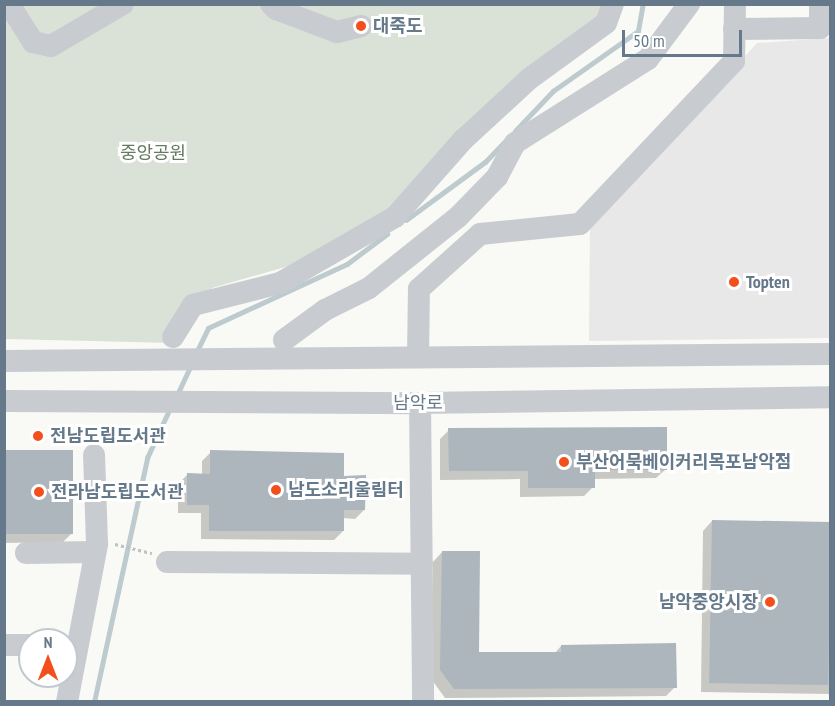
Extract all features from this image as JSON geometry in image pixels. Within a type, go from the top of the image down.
[{"type":"street","points":[[9,4],[10,10],[33,42],[51,46],[123,4]]},
{"type":"street","points":[[272,4],[276,9],[337,32],[361,26]]},
{"type":"street","points":[[173,337],[193,304],[280,283],[395,217],[471,132],[529,79],[606,23],[613,4]]},
{"type":"street","points":[[284,340],[326,310],[369,288],[458,217],[497,177],[515,143],[648,59],[689,4]]},
{"type":"street","points":[[418,357],[419,290],[480,234],[580,224],[734,61],[735,4]]},
{"type":"street","points":[[734,29],[820,28],[820,4]]},
{"type":"street","points":[[4,361],[831,354]]},
{"type":"street","name":"남악로","points":[[4,401],[420,403],[831,397]]},
{"type":"street","points":[[420,403],[423,702]]},
{"type":"street","points":[[77,628],[100,547],[94,455]]},
{"type":"street","points":[[26,552],[100,547]]},
{"type":"street","points":[[167,562],[422,564]]},
{"type":"path","points":[[100,547],[145,551]]},
{"type":"shaded area","points":[[830,38],[830,338],[589,341],[590,226],[757,43]]},
{"type":"green space","name":"중앙공원","points":[[5,5],[619,5],[358,246],[212,288],[175,343],[5,339]]},
{"type":"building","points":[[667,427],[667,470],[595,470],[595,488],[528,488],[528,471],[449,471],[448,428]]},
{"type":"building","name":"전라남도립도서관","points":[[4,450],[73,450],[73,534],[4,534]]},
{"type":"building","name":"남도소리울림터","points":[[210,450],[344,453],[344,476],[366,475],[365,510],[344,510],[344,531],[209,531],[209,505],[187,505],[187,473],[210,474]]},
{"type":"building","name":"남악중앙시장","points":[[712,520],[830,522],[828,685],[709,683]]},
{"type":"building","points":[[442,551],[480,551],[479,652],[561,652],[561,645],[676,643],[677,688],[454,689],[440,670]]},
{"type":"waterway","points":[[515,131],[553,91],[638,31],[643,4]]},
{"type":"waterway","points":[[406,220],[485,162],[505,141]]},
{"type":"waterway","points":[[197,351],[208,328],[347,264],[387,234]]},
{"type":"waterway","points":[[177,395],[190,367]]},
{"type":"waterway","points":[[94,702],[147,458],[170,408]]},
{"type":"place","name":"대죽도","points":[[361,26]]},
{"type":"place","name":"Topten","points":[[734,282]]},
{"type":"place","name":"전남도립도서관","points":[[38,436]]},
{"type":"place","name":"부산어묵베이커리목포남악점","points":[[564,462]]},
{"type":"place","name":"남도소리울림터","points":[[276,490]]},
{"type":"place","name":"전라남도립도서관","points":[[39,492]]},
{"type":"place","name":"남악중앙시장","points":[[770,602]]}]
